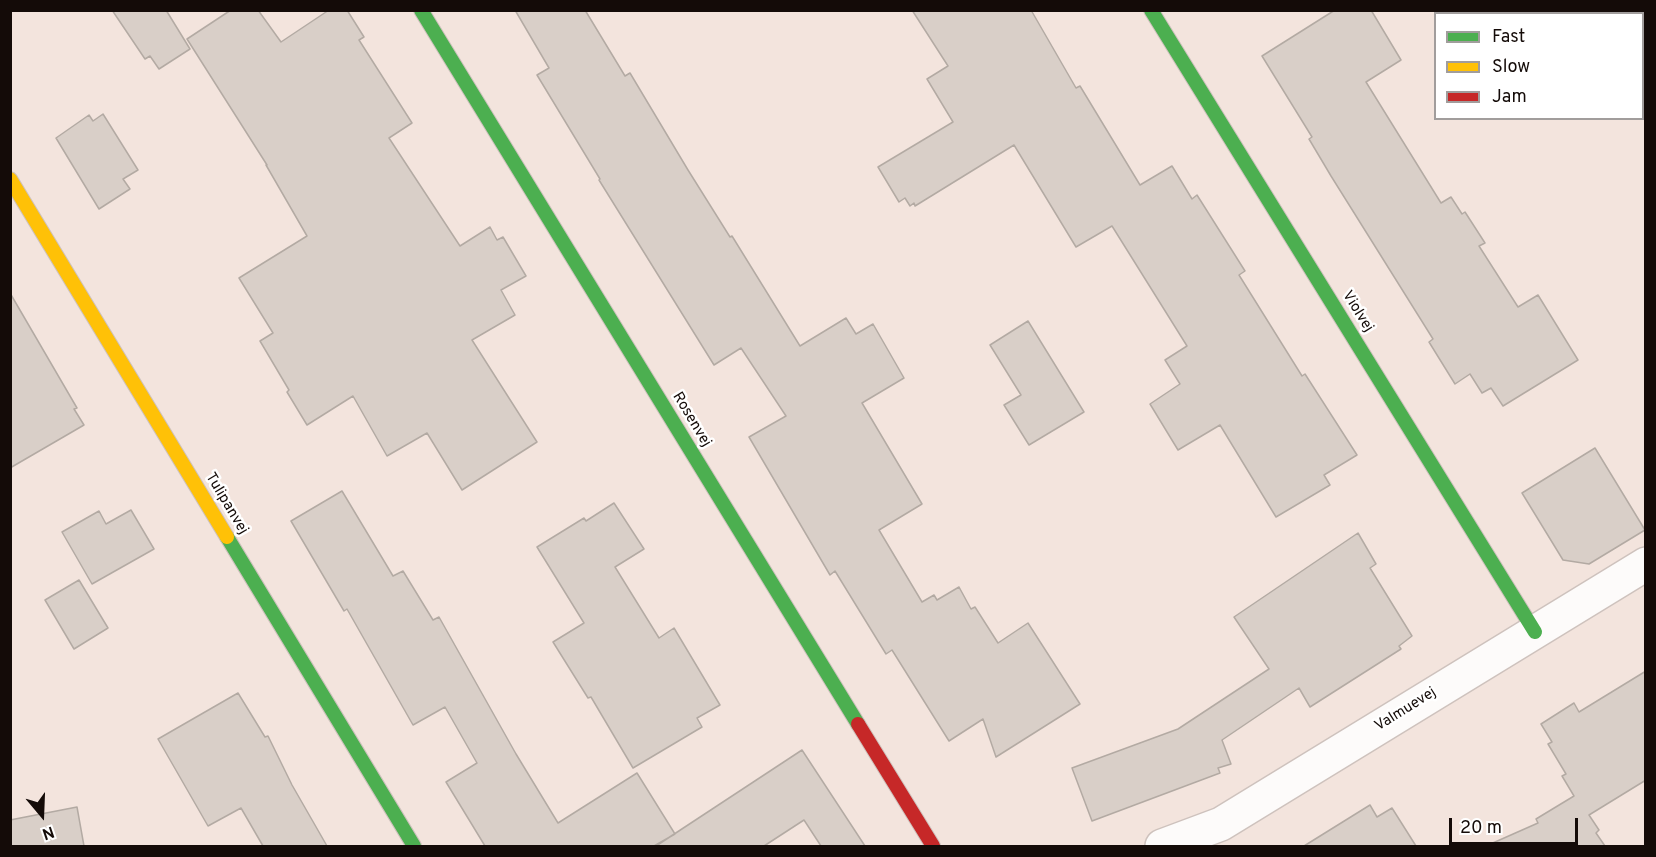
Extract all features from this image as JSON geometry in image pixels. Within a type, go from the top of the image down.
[{"type":"street","name":"Rosenvej","points":[[421,10],[933,846]]},
{"type":"street","name":"Violvej","points":[[1151,10],[1535,632]]},
{"type":"street","name":"Tulipanvej","points":[[10,179],[414,846]]},
{"type":"street","name":"Valmuevej","points":[[1162,846],[1221,824],[1646,564]]},
{"type":"building","points":[[112,10],[166,10],[190,49],[159,69],[150,56],[145,59]]},
{"type":"building","points":[[231,10],[258,10],[281,42],[329,10],[347,10],[364,37],[359,40],[412,123],[389,138],[460,246],[490,227],[497,240],[503,237],[526,276],[501,290],[515,315],[472,340],[537,442],[462,490],[427,433],[387,456],[353,396],[307,425],[260,341],[273,333],[239,278],[307,236],[267,165],[187,39]]},
{"type":"building","points":[[515,10],[585,10],[625,76],[630,73],[688,170],[800,346],[846,318],[856,334],[873,324],[904,378],[862,403],[922,504],[879,530],[922,602],[934,595],[937,600],[959,587],[971,609],[975,607],[998,643],[1028,623],[1080,704],[996,757],[983,719],[949,741],[892,650],[886,654],[835,571],[830,575],[749,437],[786,416],[741,348],[714,365],[537,75],[549,68]]},
{"type":"building","points":[[912,10],[1031,10],[1076,88],[1080,86],[1140,185],[1172,166],[1192,199],[1197,195],[1245,271],[1239,275],[1302,376],[1305,374],[1357,455],[1324,475],[1330,485],[1276,517],[1220,425],[1178,450],[1150,404],[1180,384],[1165,360],[1187,346],[1112,226],[1076,247],[1014,145],[915,206],[914,203],[910,206],[905,198],[899,202],[878,167],[953,122],[927,79],[948,66]]},
{"type":"building","points":[[1335,10],[1371,10],[1401,60],[1366,82],[1441,203],[1451,197],[1462,214],[1465,212],[1485,243],[1479,246],[1518,307],[1538,295],[1578,360],[1503,406],[1491,388],[1482,393],[1470,374],[1455,384],[1429,342],[1433,339],[1331,176],[1309,139],[1312,137],[1262,56]]},
{"type":"building","points":[[103,114],[138,170],[123,179],[130,189],[99,209],[56,138],[89,115],[93,121]]},
{"type":"building","points":[[10,293],[77,408],[74,409],[84,425],[10,468]]},
{"type":"building","points":[[1028,321],[1084,412],[1029,445],[1004,405],[1021,395],[990,345]]},
{"type":"building","points":[[1595,448],[1645,530],[1589,564],[1563,560],[1522,493]]},
{"type":"building","points":[[342,491],[393,576],[403,571],[433,620],[439,617],[516,754],[558,823],[637,773],[675,834],[654,846],[485,846],[446,782],[477,763],[445,707],[413,725],[347,609],[344,611],[291,521]]},
{"type":"building","points":[[614,503],[644,549],[615,567],[659,638],[674,628],[720,705],[697,718],[702,727],[633,768],[591,697],[588,698],[553,642],[584,623],[537,547],[584,518],[586,521]]},
{"type":"building","points":[[131,510],[154,549],[92,584],[62,532],[99,511],[106,524]]},
{"type":"building","points":[[1358,533],[1376,564],[1370,568],[1412,636],[1399,646],[1401,649],[1310,707],[1299,688],[1222,740],[1231,764],[1218,768],[1220,773],[1092,821],[1072,768],[1178,729],[1269,669],[1234,617]]},
{"type":"building","points":[[79,580],[108,628],[74,649],[45,600]]},
{"type":"building","points":[[1646,671],[1646,780],[1589,815],[1599,830],[1596,833],[1605,846],[1486,846],[1538,823],[1536,819],[1574,796],[1562,776],[1566,774],[1548,744],[1552,742],[1541,724],[1574,703],[1579,712]]},
{"type":"building","points":[[238,693],[265,737],[268,736],[292,785],[327,846],[263,846],[241,808],[208,826],[158,739]]},
{"type":"building","points":[[802,750],[865,846],[821,846],[804,820],[764,846],[656,846]]},
{"type":"building","points":[[1370,805],[1377,817],[1392,808],[1416,846],[1304,846]]},
{"type":"building","points":[[77,807],[84,846],[10,846],[10,820]]},
{"type":"traffic: fast","points":[[421,10],[858,724]]},
{"type":"traffic: fast","points":[[1151,10],[1535,632]]},
{"type":"traffic: fast","points":[[227,537],[414,846]]},
{"type":"traffic: slow","points":[[10,179],[227,537]]},
{"type":"traffic: jam","points":[[858,724],[933,846]]}]
